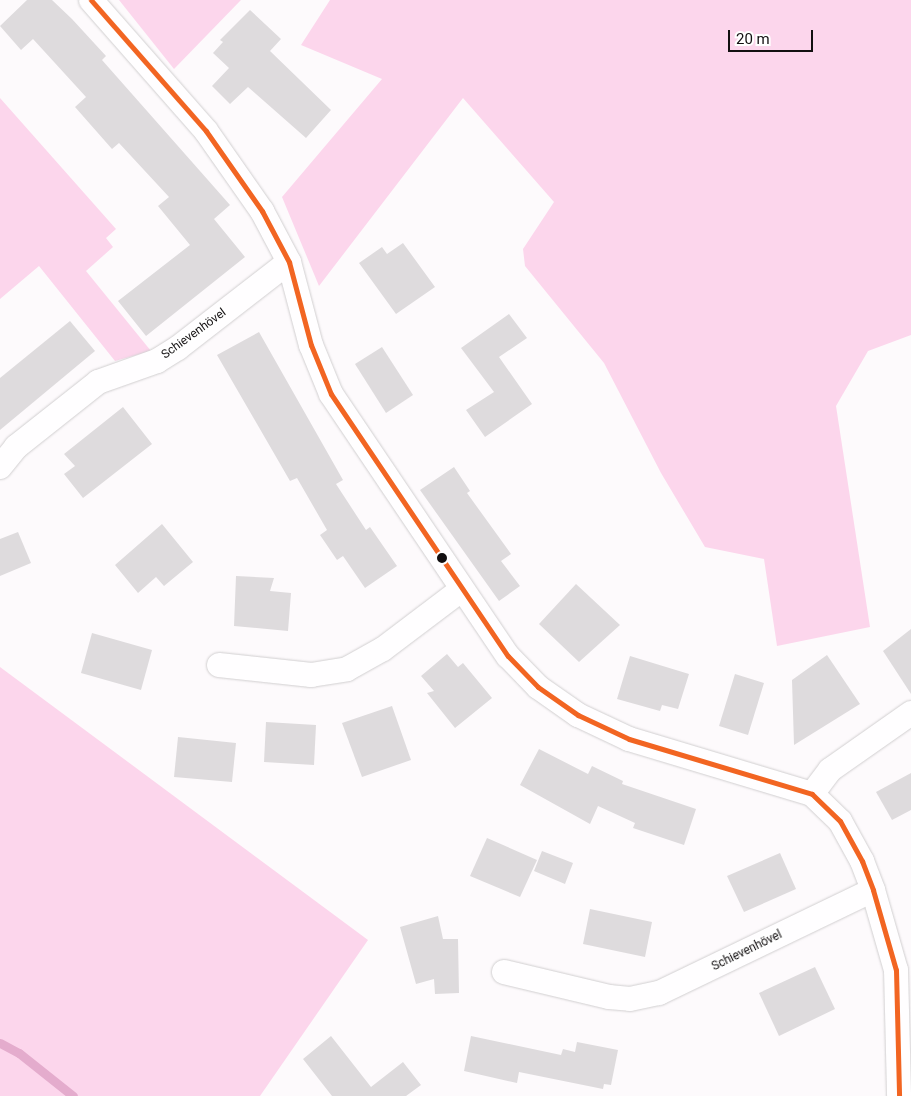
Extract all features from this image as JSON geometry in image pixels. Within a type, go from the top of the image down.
[{"type":"street","points":[[91,0],[206,131],[262,211],[289,262],[312,345],[331,394],[461,590],[508,656],[538,687],[578,715],[630,739],[812,794],[840,821],[862,861],[873,890],[896,970],[899,1096]]},
{"type":"street","name":"Schievenhövel","points":[[0,467],[16,447],[98,382],[157,361],[178,348],[289,262]]},
{"type":"street","points":[[219,665],[311,675],[347,669],[383,649],[461,590]]},
{"type":"street","points":[[812,794],[830,770],[911,713]]},
{"type":"street","name":"Schievenhövel","points":[[504,972],[609,997],[630,999],[659,994],[873,890]]},
{"type":"shaded area","points":[[119,0],[241,0],[174,69]]},
{"type":"shaded area","points":[[330,0],[911,0],[911,335],[868,351],[836,406],[870,627],[777,646],[764,559],[705,547],[661,473],[604,363],[525,266],[523,249],[554,202],[463,98],[319,286],[282,197],[382,79],[301,45]]},
{"type":"shaded area","points":[[0,98],[116,229],[106,238],[113,247],[86,271],[151,351],[115,361],[39,266],[0,299]]},
{"type":"shaded area","points":[[0,667],[368,940],[260,1096],[0,1096]]},
{"type":"building","points":[[27,0],[52,0],[72,19],[106,56],[102,60],[230,205],[214,219],[245,257],[146,336],[118,301],[190,245],[158,206],[169,197],[119,143],[112,149],[75,107],[86,97],[33,39],[21,50],[0,26]]},
{"type":"building","points":[[250,10],[281,39],[270,51],[331,110],[306,138],[248,87],[230,104],[212,86],[229,68],[213,53],[223,42],[220,40]]},
{"type":"building","points":[[403,243],[435,287],[396,314],[359,263],[382,247],[387,254]]},
{"type":"building","points":[[509,314],[527,338],[499,357],[532,404],[485,437],[466,410],[494,392],[461,348]]},
{"type":"building","points":[[70,321],[95,351],[0,430],[0,378]]},
{"type":"building","points":[[259,332],[343,480],[336,484],[366,530],[370,527],[397,566],[365,588],[343,556],[337,560],[320,535],[327,530],[297,478],[290,481],[217,355]]},
{"type":"building","points":[[382,347],[413,395],[386,413],[355,364]]},
{"type":"building","points":[[123,407],[152,444],[83,498],[64,474],[75,466],[64,454]]},
{"type":"building","points":[[454,467],[470,491],[467,493],[511,554],[501,561],[520,586],[499,601],[420,490]]},
{"type":"building","points":[[162,524],[193,562],[164,586],[156,577],[138,593],[115,565]]},
{"type":"building","points":[[18,532],[31,563],[0,576],[0,539]]},
{"type":"building","points":[[236,576],[274,578],[270,591],[291,593],[288,631],[234,626]]},
{"type":"building","points":[[576,584],[620,625],[579,662],[539,624]]},
{"type":"building","points":[[911,629],[911,694],[883,651]]},
{"type":"building","points":[[92,633],[152,650],[141,690],[81,673]]},
{"type":"building","points":[[447,654],[458,667],[463,663],[492,698],[455,728],[427,693],[434,691],[421,676]]},
{"type":"building","points":[[827,655],[860,704],[794,745],[792,680]]},
{"type":"building","points":[[630,656],[689,674],[678,709],[662,705],[660,711],[617,699]]},
{"type":"building","points":[[735,674],[764,683],[748,735],[719,726]]},
{"type":"building","points":[[392,706],[411,760],[362,777],[342,723]]},
{"type":"building","points":[[266,722],[316,725],[314,765],[264,762]]},
{"type":"building","points":[[178,737],[236,743],[232,782],[174,777]]},
{"type":"building","points":[[539,749],[588,774],[592,766],[623,781],[622,784],[696,809],[684,845],[633,828],[635,823],[598,806],[590,824],[520,785]]},
{"type":"building","points":[[911,773],[911,810],[892,820],[876,792]]},
{"type":"building","points":[[487,838],[537,860],[520,897],[470,876]]},
{"type":"building","points":[[542,851],[573,863],[565,884],[534,871]]},
{"type":"building","points":[[780,853],[796,889],[744,912],[727,876]]},
{"type":"building","points":[[590,909],[652,922],[645,957],[583,944]]},
{"type":"building","points":[[438,916],[443,939],[458,939],[459,993],[435,994],[434,979],[416,984],[400,927]]},
{"type":"building","points":[[815,967],[835,1009],[779,1036],[759,993]]},
{"type":"building","points":[[331,1036],[371,1087],[403,1062],[421,1085],[406,1096],[332,1096],[303,1059]]},
{"type":"building","points":[[471,1036],[561,1055],[563,1049],[575,1052],[577,1042],[618,1050],[611,1085],[604,1084],[603,1089],[519,1072],[517,1083],[464,1071]]},
{"type":"waterway","points":[[0,1043],[19,1053],[73,1096]]},
{"type":"transit line","points":[[91,0],[206,131],[262,211],[289,262],[311,345],[331,394],[508,656],[538,687],[578,715],[629,739],[812,794],[840,821],[862,861],[873,890],[896,970],[899,1096]]}]
